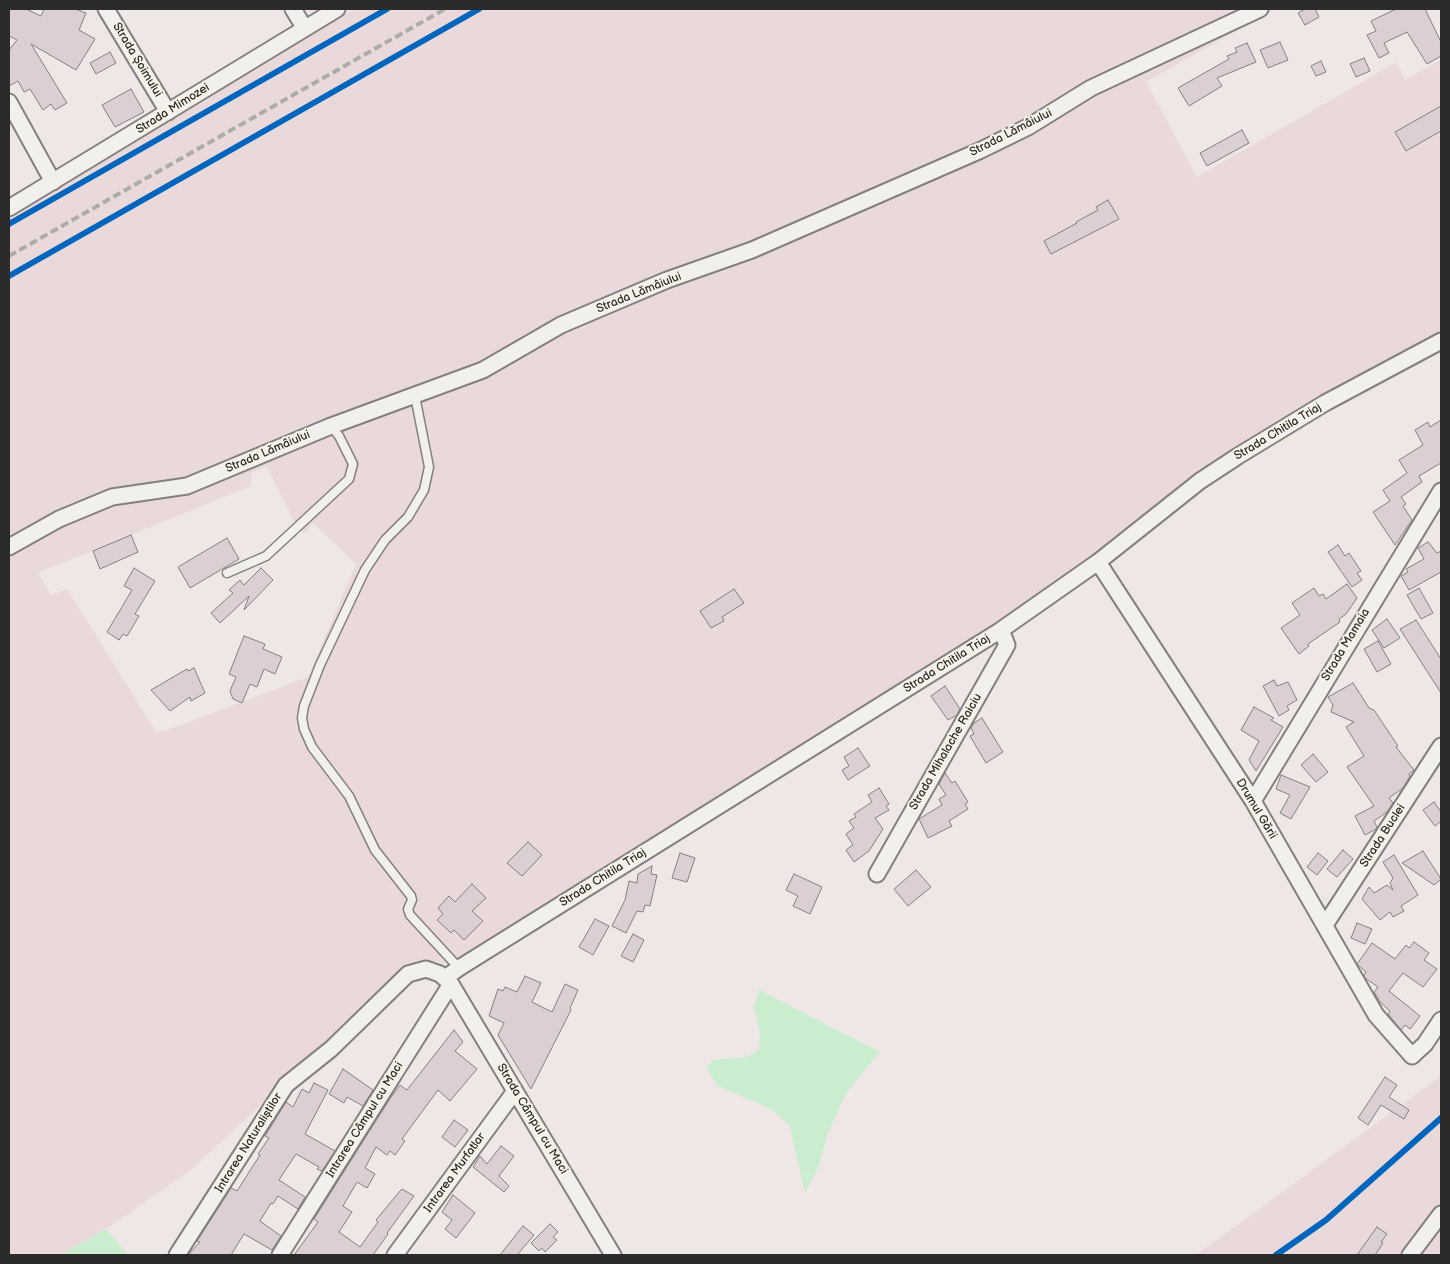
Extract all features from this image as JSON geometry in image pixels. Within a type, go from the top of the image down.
[{"type":"street","name":"Strada Șoimului","points":[[106,9],[168,112]]},
{"type":"street","points":[[293,9],[304,27]]},
{"type":"street","name":"Strada Mimozei","points":[[9,208],[304,27],[337,9]]},
{"type":"street","name":"Strada Lămâiului","points":[[9,547],[59,519],[112,497],[187,486],[330,426],[483,370],[505,359],[541,336],[582,316],[667,280],[752,250],[979,151],[1028,127],[1091,88],[1260,9]]},
{"type":"street","points":[[9,102],[53,182]]},
{"type":"street","name":"Strada Chitila Triaj","points":[[448,981],[459,968],[1001,630],[1098,562],[1172,502],[1238,456],[1325,403],[1441,341]]},
{"type":"street","name":"Strada Mamaia","points":[[1253,802],[1441,490]]},
{"type":"street","name":"Drumul Gării","points":[[1098,562],[1253,802],[1374,1011],[1412,1056],[1426,1044],[1441,1020]]},
{"type":"street","name":"Strada Mihalache Raiciu","points":[[877,874],[1007,645],[1001,630]]},
{"type":"street","name":"Strada Buclei","points":[[1325,925],[1441,746]]},
{"type":"street","name":"Intrarea Naturaliștilor","points":[[177,1255],[286,1084],[331,1049],[408,974],[426,969],[448,981]]},
{"type":"street","name":"Strada Câmpul cu Maci","points":[[448,981],[613,1255]]},
{"type":"street","name":"Intrarea Câmpul cu Maci","points":[[280,1255],[448,981]]},
{"type":"street","name":"Intrarea Murfatlar","points":[[395,1255],[515,1091]]},
{"type":"street","points":[[1410,1255],[1441,1214]]},
{"type":"lane","points":[[415,396],[429,467],[424,490],[408,517],[385,540],[365,570],[320,664],[304,706],[302,718],[307,738],[319,758],[349,796],[375,850],[411,896],[412,900],[408,909],[410,915],[459,968]]},
{"type":"lane","points":[[228,574],[266,556],[350,479],[353,464],[339,436],[330,426]]},
{"type":"shaded area","points":[[355,9],[1275,9],[1146,82],[1197,177],[1397,62],[1405,80],[1441,60],[1441,331],[1283,422],[1031,601],[590,880],[451,964],[421,960],[410,966],[191,1170],[106,1229],[61,1255],[9,1255],[9,196]],"holes":[[[267,466],[293,520],[304,534],[313,523],[356,564],[308,677],[165,731],[156,732],[67,589],[51,595],[38,573],[251,486],[251,473]]]},
{"type":"shaded area","points":[[1441,1076],[1441,1255],[1196,1255]]},
{"type":"green space","points":[[759,990],[880,1052],[849,1089],[827,1136],[818,1168],[805,1193],[790,1126],[771,1109],[718,1086],[706,1068],[713,1060],[748,1057],[759,1049],[760,1033],[754,1007]]},
{"type":"green space","points":[[106,1229],[128,1255],[61,1255]]},
{"type":"building","points":[[9,9],[26,9],[41,16],[44,9],[75,9],[86,13],[79,30],[95,39],[76,70],[31,44],[67,103],[55,110],[51,104],[43,110],[30,89],[24,92],[18,81],[9,86],[9,50],[17,40],[9,36]]},
{"type":"building","points":[[1305,9],[1315,9],[1319,17],[1305,25],[1298,13]]},
{"type":"building","points":[[1396,9],[1425,9],[1441,42],[1441,56],[1427,64],[1407,32],[1384,43],[1389,53],[1379,58],[1367,35],[1376,31],[1371,21]]},
{"type":"building","points":[[1280,42],[1288,60],[1268,68],[1260,50]]},
{"type":"building","points":[[1247,43],[1256,62],[1217,78],[1222,86],[1189,106],[1178,88],[1229,59],[1227,56],[1237,52],[1235,48]]},
{"type":"building","points":[[110,52],[116,63],[96,74],[90,63]]},
{"type":"building","points":[[1364,58],[1370,71],[1356,77],[1350,64]]},
{"type":"building","points":[[1321,61],[1326,72],[1316,76],[1311,66]]},
{"type":"building","points":[[131,89],[144,112],[115,127],[102,105]]},
{"type":"building","points":[[1441,106],[1441,131],[1406,151],[1395,132]]},
{"type":"building","points":[[1242,130],[1249,143],[1207,166],[1200,153]]},
{"type":"building","points":[[1108,200],[1119,219],[1051,254],[1044,241],[1098,210],[1096,207]]},
{"type":"building","points":[[1441,420],[1441,463],[1419,476],[1422,482],[1401,497],[1406,504],[1403,506],[1412,520],[1395,545],[1373,512],[1390,501],[1383,490],[1407,473],[1399,460],[1423,445],[1415,430],[1428,422],[1430,427]]},
{"type":"building","points":[[131,535],[138,552],[100,569],[93,551]]},
{"type":"building","points":[[227,538],[239,559],[190,588],[178,567]]},
{"type":"building","points":[[1428,542],[1437,553],[1441,551],[1441,572],[1409,590],[1401,576],[1408,572],[1406,569],[1424,559],[1418,548]]},
{"type":"building","points":[[1338,545],[1345,556],[1349,553],[1361,571],[1357,573],[1362,580],[1352,587],[1328,552]]},
{"type":"building","points":[[134,568],[155,581],[135,614],[139,616],[127,636],[123,634],[119,640],[107,632],[132,590],[124,586]]},
{"type":"building","points":[[261,568],[273,580],[244,610],[249,596],[220,623],[211,613],[233,593],[229,590],[240,580],[244,585]]},
{"type":"building","points":[[1347,584],[1357,598],[1346,614],[1339,619],[1340,622],[1308,644],[1309,646],[1299,654],[1281,628],[1300,615],[1292,603],[1314,588],[1319,596],[1323,594],[1326,599]]},
{"type":"building","points":[[1419,588],[1433,613],[1421,619],[1407,595]]},
{"type":"building","points":[[734,589],[744,603],[722,617],[724,621],[711,628],[700,611]]},
{"type":"building","points":[[1387,619],[1400,638],[1384,648],[1372,630]]},
{"type":"building","points":[[1416,620],[1441,659],[1441,693],[1400,629]]},
{"type":"building","points":[[244,636],[265,644],[263,649],[282,657],[275,674],[264,669],[257,687],[250,684],[242,703],[233,699],[230,691],[236,677],[229,674]]},
{"type":"building","points":[[1378,641],[1391,664],[1377,672],[1364,649]]},
{"type":"building","points":[[194,668],[205,693],[191,701],[190,697],[170,711],[151,690],[187,669],[188,671]]},
{"type":"building","points":[[1274,680],[1277,686],[1288,682],[1297,700],[1287,706],[1289,710],[1279,716],[1263,686]]},
{"type":"building","points":[[1353,683],[1369,708],[1374,710],[1398,746],[1396,747],[1414,770],[1409,774],[1410,776],[1403,788],[1389,798],[1393,803],[1387,812],[1374,821],[1376,829],[1365,835],[1355,816],[1374,806],[1347,767],[1364,756],[1346,727],[1354,722],[1331,712],[1333,705],[1328,697]]},
{"type":"building","points":[[945,686],[960,709],[957,715],[948,720],[931,696]]},
{"type":"building","points":[[1254,707],[1274,718],[1271,720],[1283,727],[1256,771],[1249,760],[1259,741],[1241,730]]},
{"type":"building","points":[[982,718],[1003,752],[986,763],[970,736],[974,734],[971,728],[974,723]]},
{"type":"building","points":[[858,748],[870,766],[848,780],[842,770],[849,766],[844,757]]},
{"type":"building","points":[[1313,754],[1328,772],[1316,782],[1301,765]]},
{"type":"building","points":[[945,773],[952,783],[955,781],[968,802],[965,804],[968,809],[949,821],[952,826],[928,838],[919,819],[942,805],[939,799],[946,795],[939,784]]},
{"type":"building","points":[[1281,775],[1310,787],[1291,819],[1280,813],[1290,795],[1276,789]]},
{"type":"building","points":[[879,788],[889,804],[886,806],[889,810],[875,818],[883,829],[869,851],[854,862],[846,850],[853,845],[846,834],[854,828],[849,821],[856,817],[854,814],[872,802],[868,795]]},
{"type":"building","points":[[1434,802],[1441,812],[1441,821],[1435,826],[1423,810]]},
{"type":"building","points":[[528,842],[542,855],[522,876],[507,863]]},
{"type":"building","points":[[1343,850],[1353,859],[1337,877],[1327,869]]},
{"type":"building","points":[[1423,851],[1441,879],[1434,885],[1402,863]]},
{"type":"building","points":[[680,853],[695,858],[687,882],[672,878]]},
{"type":"building","points":[[1318,853],[1328,861],[1317,875],[1307,867]]},
{"type":"building","points":[[1394,855],[1418,895],[1401,906],[1404,911],[1393,917],[1390,912],[1380,920],[1362,899],[1369,887],[1374,893],[1387,885],[1393,890],[1390,883],[1393,878],[1383,862]]},
{"type":"building","points":[[652,866],[651,874],[657,875],[650,906],[645,905],[643,912],[637,911],[626,933],[612,926],[625,900],[629,881],[637,883],[638,874]]},
{"type":"building","points":[[916,870],[931,887],[908,906],[894,889]]},
{"type":"building","points":[[794,874],[822,887],[810,914],[793,906],[798,896],[786,890]]},
{"type":"building","points":[[472,884],[486,898],[472,911],[483,921],[464,940],[454,930],[451,933],[437,920],[443,914],[438,908],[449,896],[455,902]]},
{"type":"building","points":[[595,919],[609,926],[593,955],[579,947]]},
{"type":"building","points":[[1357,923],[1372,929],[1365,944],[1351,938]]},
{"type":"building","points":[[633,934],[644,940],[633,962],[621,956]]},
{"type":"building","points":[[1414,942],[1429,953],[1424,960],[1437,969],[1423,987],[1403,973],[1389,991],[1420,1016],[1410,1029],[1405,1025],[1401,1030],[1388,1014],[1390,1011],[1380,1002],[1374,992],[1378,987],[1365,978],[1366,972],[1357,964],[1372,943],[1395,959],[1406,945],[1409,948]]},
{"type":"building","points":[[525,976],[541,983],[532,1002],[552,1012],[565,984],[578,990],[570,1008],[571,1010],[531,1089],[498,1035],[504,1023],[489,1016],[498,989],[503,991],[505,987],[517,992]]},
{"type":"building","points":[[454,1030],[463,1042],[455,1051],[477,1069],[450,1101],[438,1090],[402,1139],[405,1141],[395,1155],[390,1151],[387,1155],[376,1147],[365,1168],[375,1174],[367,1188],[357,1182],[343,1206],[352,1212],[339,1232],[360,1247],[378,1222],[376,1220],[402,1189],[414,1196],[388,1234],[373,1255],[294,1255],[318,1222],[314,1219],[391,1097],[400,1085],[407,1090]]},
{"type":"building","points":[[343,1069],[373,1090],[363,1106],[347,1097],[344,1103],[329,1094]]},
{"type":"building","points":[[1385,1077],[1397,1085],[1389,1097],[1409,1110],[1404,1119],[1381,1105],[1368,1125],[1358,1118]]},
{"type":"building","points":[[314,1083],[328,1090],[305,1134],[335,1151],[322,1171],[317,1169],[319,1167],[296,1154],[279,1180],[305,1197],[298,1209],[278,1196],[273,1204],[271,1203],[260,1221],[281,1236],[272,1250],[244,1234],[231,1255],[188,1255],[200,1242],[197,1241],[231,1188],[237,1191],[260,1155],[258,1154],[269,1138],[265,1136],[286,1102],[293,1107],[302,1089],[309,1093]]},
{"type":"building","points":[[454,1120],[468,1130],[455,1147],[442,1137]]},
{"type":"building","points":[[501,1146],[514,1156],[499,1176],[509,1186],[504,1192],[473,1167],[480,1156],[487,1164]]},
{"type":"building","points":[[453,1195],[475,1213],[456,1238],[445,1229],[452,1220],[442,1212]]},
{"type":"building","points":[[550,1224],[558,1232],[553,1237],[557,1240],[545,1252],[542,1248],[539,1251],[531,1243]]},
{"type":"building","points":[[523,1226],[534,1235],[517,1255],[500,1255]]},
{"type":"building","points":[[1377,1227],[1387,1234],[1375,1255],[1357,1255]]},
{"type":"railway","points":[[9,224],[387,9]]},
{"type":"railway","points":[[9,256],[445,9]]},
{"type":"railway","points":[[9,276],[479,9]]},
{"type":"railway","points":[[1276,1255],[1326,1220],[1441,1118]]},
{"type":"transit line","points":[[9,224],[387,9]]},
{"type":"transit line","points":[[9,276],[479,9]]},
{"type":"transit line","points":[[1276,1255],[1326,1220],[1441,1118]]}]
